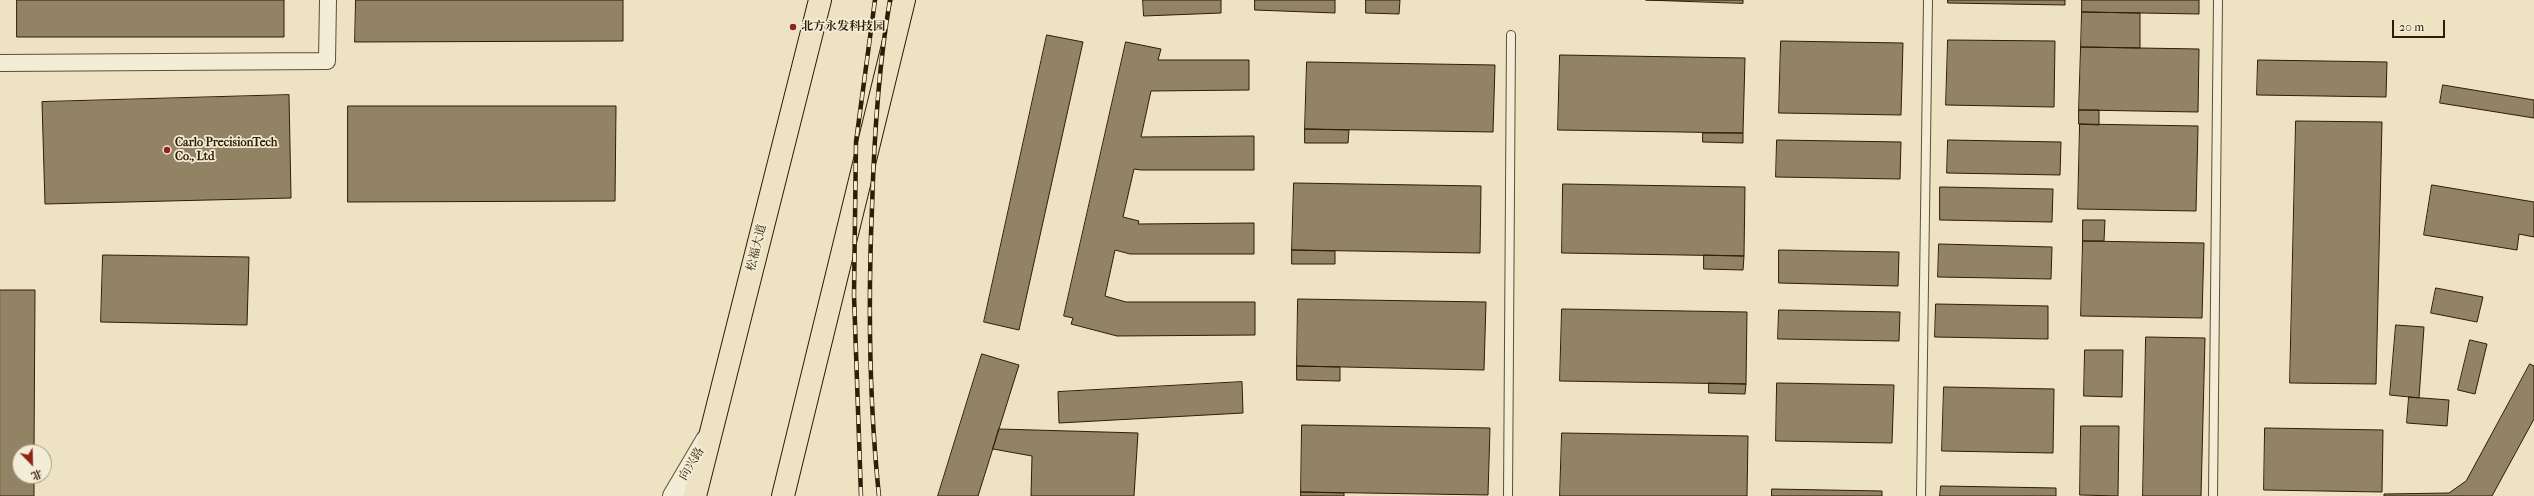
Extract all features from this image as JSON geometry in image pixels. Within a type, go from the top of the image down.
[{"type":"main road","name":"松福大道","points":[[695,496],[820,0]]},
{"type":"main road","points":[[783,496],[904,0]]},
{"type":"street","points":[[0,63],[327,61],[328,0]]},
{"type":"street","name":"向兴路","points":[[673,496],[711,432]]},
{"type":"lane","points":[[1921,496],[1928,0]]},
{"type":"lane","points":[[2212,496],[2218,0]]},
{"type":"lane","points":[[1508,496],[1511,35]]},
{"type":"building","points":[[17,0],[284,0],[284,37],[17,37]]},
{"type":"building","points":[[356,0],[623,0],[623,41],[355,42]]},
{"type":"building","points":[[1143,0],[1221,0],[1221,13],[1144,16]]},
{"type":"building","points":[[1255,0],[1335,0],[1335,13],[1255,10]]},
{"type":"building","points":[[1366,0],[1400,0],[1399,14],[1366,13]]},
{"type":"building","points":[[1646,0],[1743,0],[1743,3]]},
{"type":"building","points":[[1948,0],[2065,0],[2065,5],[1948,3]]},
{"type":"building","points":[[2082,0],[2199,0],[2199,14],[2082,12]]},
{"type":"building","points":[[2082,12],[2140,13],[2140,48],[2081,47]]},
{"type":"building","points":[[1047,35],[1083,42],[1019,330],[984,322]]},
{"type":"building","points":[[1948,40],[2055,41],[2054,107],[1946,105]]},
{"type":"building","points":[[1781,41],[1903,43],[1901,115],[1779,113]]},
{"type":"building","points":[[1126,42],[1161,49],[1158,60],[1249,60],[1249,90],[1151,91],[1141,137],[1254,136],[1254,170],[1134,169],[1123,217],[1139,221],[1138,224],[1254,223],[1254,254],[1130,254],[1115,250],[1105,296],[1126,302],[1255,302],[1255,335],[1117,336],[1071,324],[1073,318],[1064,316]]},
{"type":"building","points":[[2081,47],[2199,49],[2198,112],[2079,110]]},
{"type":"building","points":[[1560,55],[1745,58],[1743,133],[1558,130]]},
{"type":"building","points":[[2258,60],[2387,62],[2386,97],[2257,95]]},
{"type":"building","points":[[1307,62],[1495,65],[1493,132],[1305,129]]},
{"type":"building","points":[[2443,85],[2534,100],[2534,118],[2440,103]]},
{"type":"building","name":"Carlo PrecisionTech Co., Ltd","points":[[289,95],[291,198],[45,204],[42,102]]},
{"type":"building","points":[[348,106],[616,106],[615,201],[348,202]]},
{"type":"building","points":[[2079,110],[2099,110],[2099,125],[2079,124]]},
{"type":"building","points":[[2296,121],[2382,122],[2376,384],[2290,383]]},
{"type":"building","points":[[2080,124],[2198,126],[2196,211],[2078,209]]},
{"type":"building","points":[[1305,129],[1349,130],[1348,143],[1305,143]]},
{"type":"building","points":[[1703,133],[1743,133],[1743,143],[1703,142]]},
{"type":"building","points":[[1777,140],[1901,142],[1900,179],[1776,177]]},
{"type":"building","points":[[1948,140],[2061,142],[2060,175],[1947,173]]},
{"type":"building","points":[[1294,183],[1481,186],[1480,253],[1292,250]]},
{"type":"building","points":[[1563,184],[1745,187],[1744,256],[1562,253]]},
{"type":"building","points":[[2432,185],[2534,202],[2534,237],[2519,234],[2517,250],[2424,235]]},
{"type":"building","points":[[1940,187],[2053,189],[2052,222],[1940,220]]},
{"type":"building","points":[[2083,220],[2105,220],[2104,241],[2083,241]]},
{"type":"building","points":[[2083,241],[2204,243],[2202,318],[2081,316]]},
{"type":"building","points":[[1939,244],[2052,247],[2051,279],[1938,277]]},
{"type":"building","points":[[1292,250],[1335,251],[1335,264],[1292,264]]},
{"type":"building","points":[[1779,250],[1899,252],[1898,286],[1779,283]]},
{"type":"building","points":[[103,255],[249,257],[247,325],[101,322]]},
{"type":"building","points":[[1704,255],[1744,256],[1743,270],[1704,269]]},
{"type":"building","points":[[2436,288],[2483,297],[2477,322],[2431,313]]},
{"type":"building","points":[[0,290],[35,290],[34,444],[12,444],[12,484],[34,484],[34,496],[0,496]]},
{"type":"building","points":[[1298,299],[1486,302],[1484,370],[1297,366]]},
{"type":"building","points":[[1936,304],[2048,306],[2048,339],[1935,337]]},
{"type":"building","points":[[1562,309],[1747,312],[1746,384],[1560,381]]},
{"type":"building","points":[[1779,310],[1900,312],[1899,341],[1778,339]]},
{"type":"building","points":[[2396,325],[2424,327],[2419,398],[2390,395]]},
{"type":"building","points":[[2146,337],[2205,338],[2201,496],[2143,496]]},
{"type":"building","points":[[2470,340],[2487,344],[2475,394],[2458,390]]},
{"type":"building","points":[[2085,350],[2123,350],[2122,397],[2084,396]]},
{"type":"building","points":[[982,354],[1019,365],[978,496],[938,496]]},
{"type":"building","points":[[2530,364],[2534,366],[2534,419],[2492,496],[2384,496],[2384,494],[2449,493],[2466,481]]},
{"type":"building","points":[[1297,366],[1340,367],[1340,381],[1297,380]]},
{"type":"building","points":[[1242,382],[1243,413],[1059,423],[1058,392]]},
{"type":"building","points":[[1709,383],[1746,384],[1745,394],[1709,393]]},
{"type":"building","points":[[1777,383],[1894,385],[1892,443],[1776,441]]},
{"type":"building","points":[[1944,387],[2054,389],[2053,453],[1942,451]]},
{"type":"building","points":[[2409,397],[2449,400],[2447,426],[2407,423]]},
{"type":"building","points":[[1302,425],[1490,428],[1488,495],[1301,492]]},
{"type":"building","points":[[2081,426],[2119,426],[2118,496],[2080,495]]},
{"type":"building","points":[[2265,428],[2383,430],[2382,492],[2264,490]]},
{"type":"building","points":[[999,429],[1138,433],[1134,496],[1031,496],[1032,456],[993,449]]},
{"type":"building","points":[[1562,433],[1748,436],[1747,496],[1560,496]]},
{"type":"building","points":[[1941,486],[2056,488],[2056,496],[1940,496]]},
{"type":"building","points":[[1772,489],[1882,491],[1882,496],[1772,496]]},
{"type":"building","points":[[1301,492],[1344,493],[1344,496],[1301,496]]},
{"type":"railway","points":[[861,496],[854,295],[856,142],[875,0]]},
{"type":"railway","points":[[879,496],[871,388],[871,244],[877,104],[882,52],[890,0]]},
{"type":"place","name":"北方永发科技园","points":[[793,27]]},
{"type":"place","name":"Carlo PrecisionTech Co., Ltd","points":[[167,150]]}]
